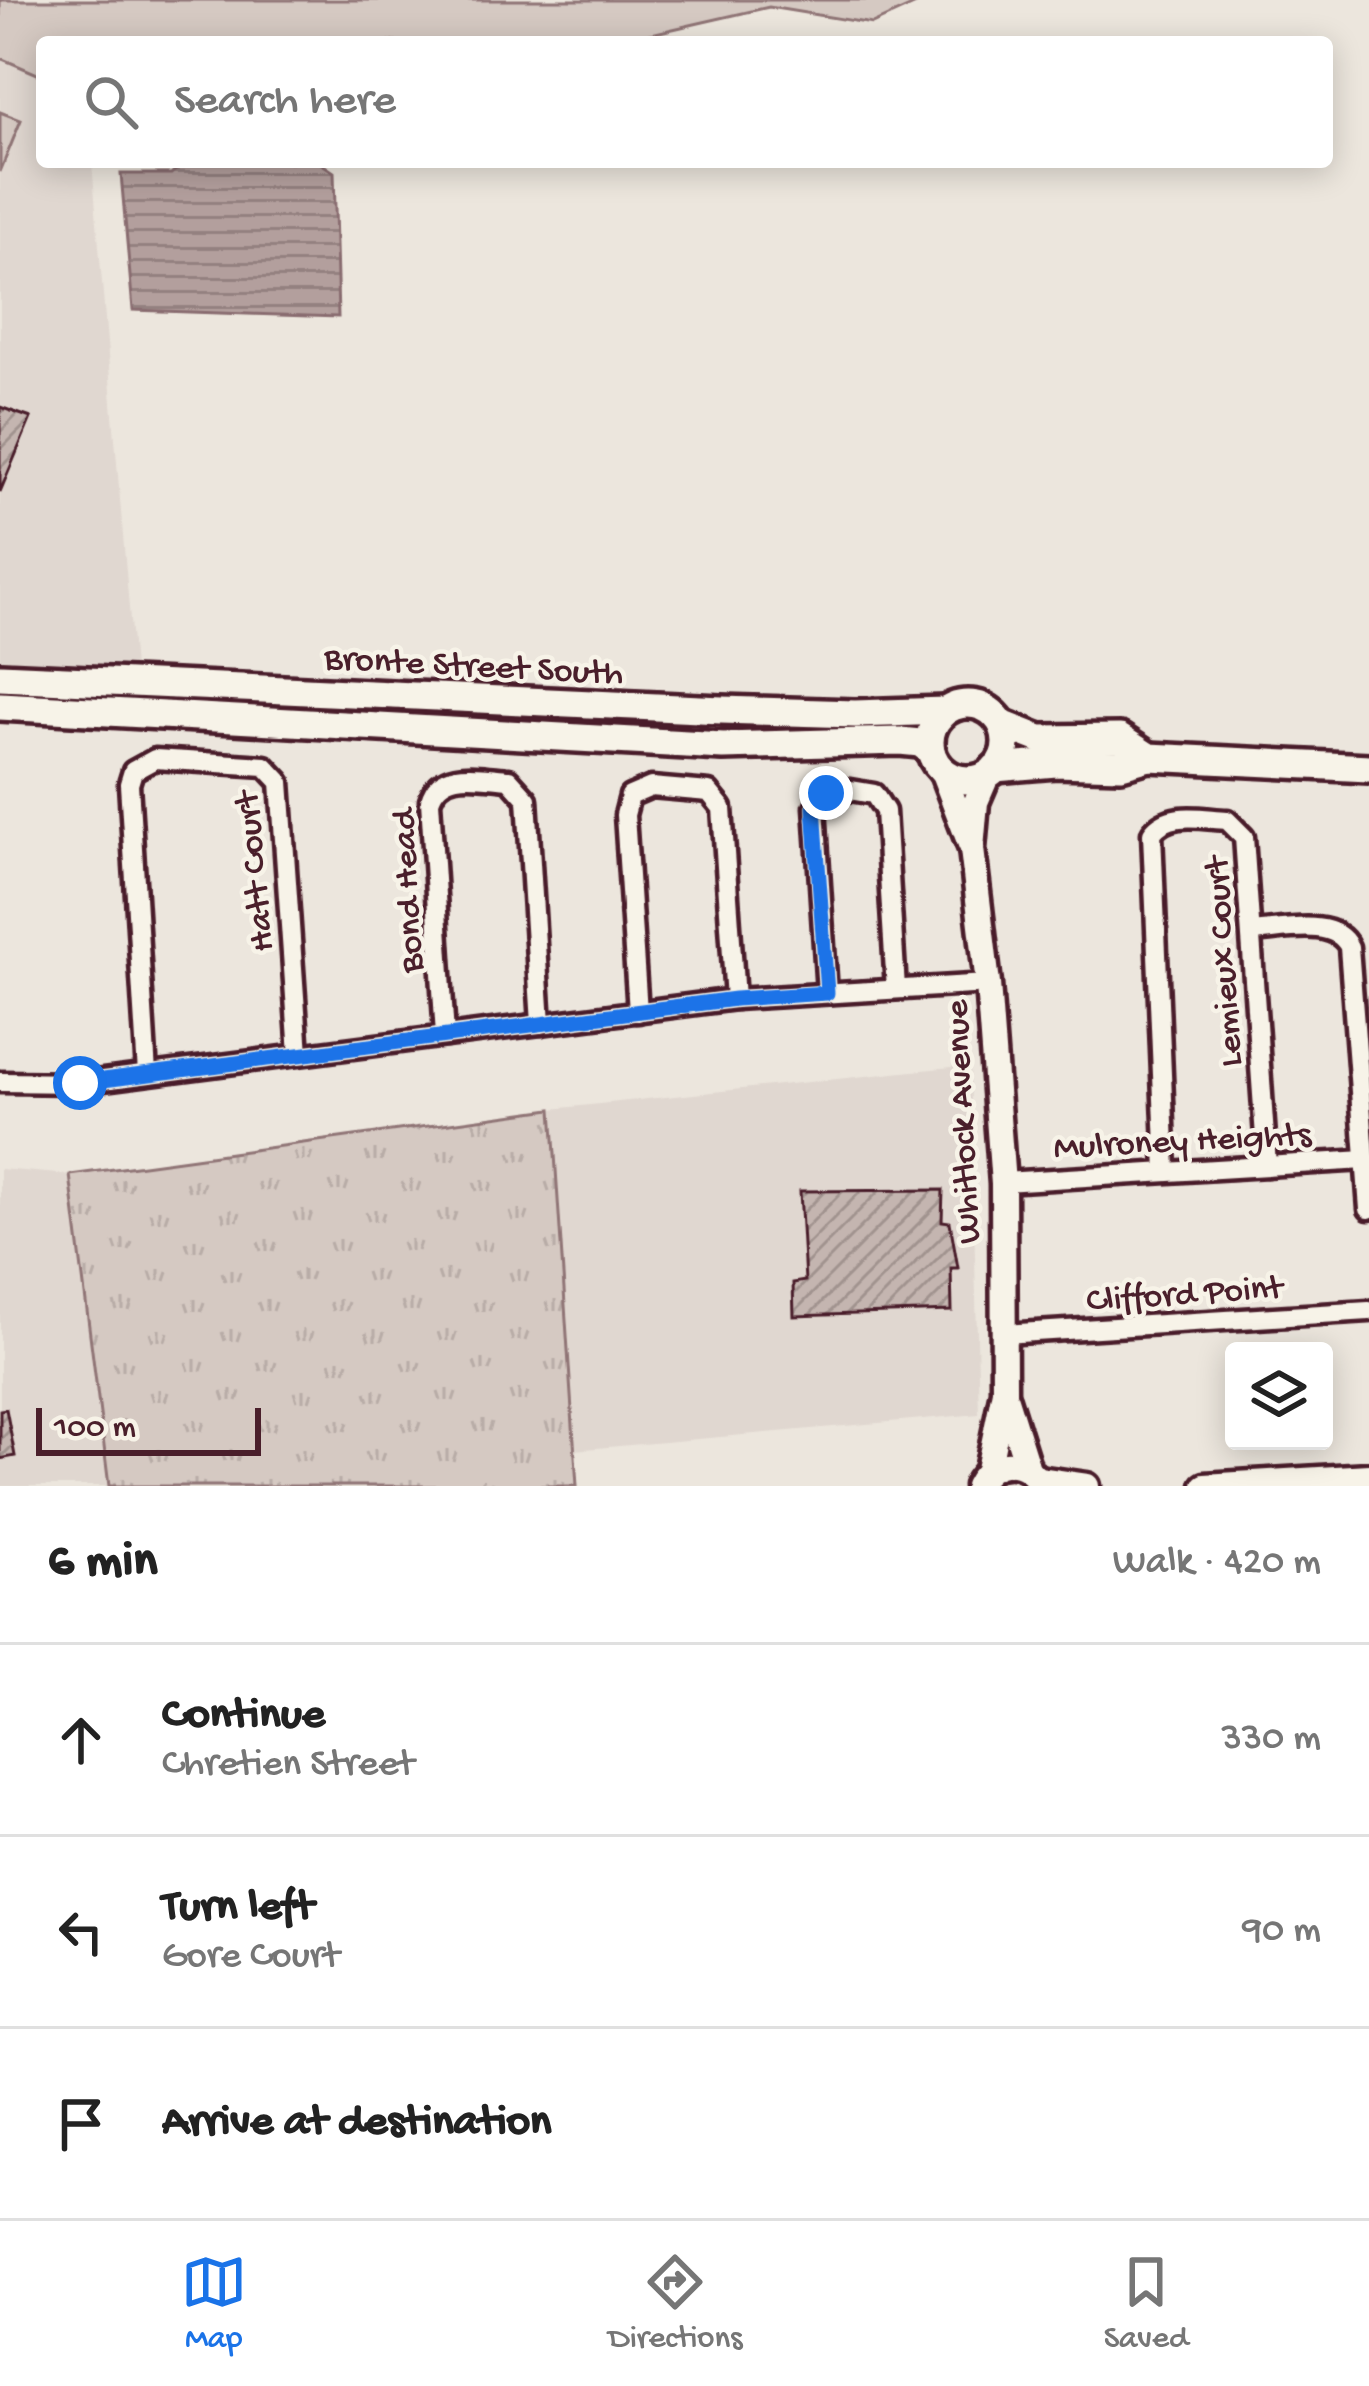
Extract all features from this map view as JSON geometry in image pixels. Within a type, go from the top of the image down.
[{"type":"main road","name":"Bronte Street South","points":[[0,677],[722,710],[945,711]]},
{"type":"main road","points":[[1148,757],[1120,738],[1025,737],[1002,724],[987,708],[973,704],[945,711],[930,736],[936,759],[962,781],[991,771],[1056,763],[1120,765],[1148,757],[1369,768]]},
{"type":"main road","name":"Bronte Street South","points":[[0,706],[723,746],[903,741],[920,743],[936,759]]},
{"type":"main road","points":[[991,771],[1006,746],[1002,724]]},
{"type":"street","name":"Hatt Court","points":[[148,1074],[129,784],[133,771],[154,759],[265,766],[280,782],[299,1054]]},
{"type":"street","name":"Whitlock Avenue","points":[[936,759],[972,849]]},
{"type":"street","name":"Whitlock Avenue","points":[[979,1482],[1004,1390],[1003,1182],[972,849],[976,802],[991,771]]},
{"type":"street","name":"Bond Head","points":[[445,1036],[430,801],[440,782],[453,776],[509,779],[527,799],[542,1024]]},
{"type":"street","points":[[638,1012],[625,815],[630,796],[651,787],[709,792],[722,808],[735,999]]},
{"type":"street","points":[[827,993],[814,807],[822,795],[844,789],[874,794],[885,811],[896,988]]},
{"type":"street","name":"Lemieux Court","points":[[1166,1171],[1152,832],[1159,823],[1174,818],[1227,820],[1244,837],[1267,1166]]},
{"type":"street","points":[[1251,932],[1331,929],[1343,935],[1349,947],[1369,1209]]},
{"type":"street","points":[[0,1082],[80,1083],[735,999],[988,984]]},
{"type":"street","name":"Mulroney Heights","points":[[1003,1182],[1365,1160]]},
{"type":"street","name":"Clifford Point","points":[[1004,1334],[1369,1312]]},
{"type":"street","name":"Whitlock Avenue","points":[[1004,1390],[1036,1478]]},
{"type":"street","points":[[979,1482],[1008,1463],[1036,1478],[1087,1486]]},
{"type":"street","points":[[1205,1486],[1369,1477]]},
{"type":"shaded area","points":[[0,58],[36,73],[36,168],[92,168],[134,668],[0,659]]},
{"type":"shaded area","points":[[178,168],[328,168],[334,172],[338,317],[133,310],[121,174],[171,174]]},
{"type":"shaded area","points":[[970,1065],[979,1414],[574,1450],[552,1109]]},
{"type":"shaded area","points":[[0,1169],[70,1175],[109,1486],[0,1486]]},
{"type":"green space","points":[[0,0],[925,0],[872,24],[769,7],[642,36],[36,36],[36,73],[0,58]]},
{"type":"green space","points":[[0,112],[21,120],[0,172]]},
{"type":"green space","points":[[552,1109],[577,1486],[109,1486],[70,1175]]},
{"type":"building","points":[[0,407],[31,418],[0,492]]},
{"type":"building","points":[[943,1190],[942,1221],[950,1222],[958,1268],[951,1268],[952,1311],[794,1316],[793,1283],[805,1281],[800,1191]]},
{"type":"building","points":[[6,1409],[15,1456],[0,1459],[0,1410]]},
{"type":"route","points":[[80,1083],[735,999],[827,993],[814,807],[826,793]]}]
